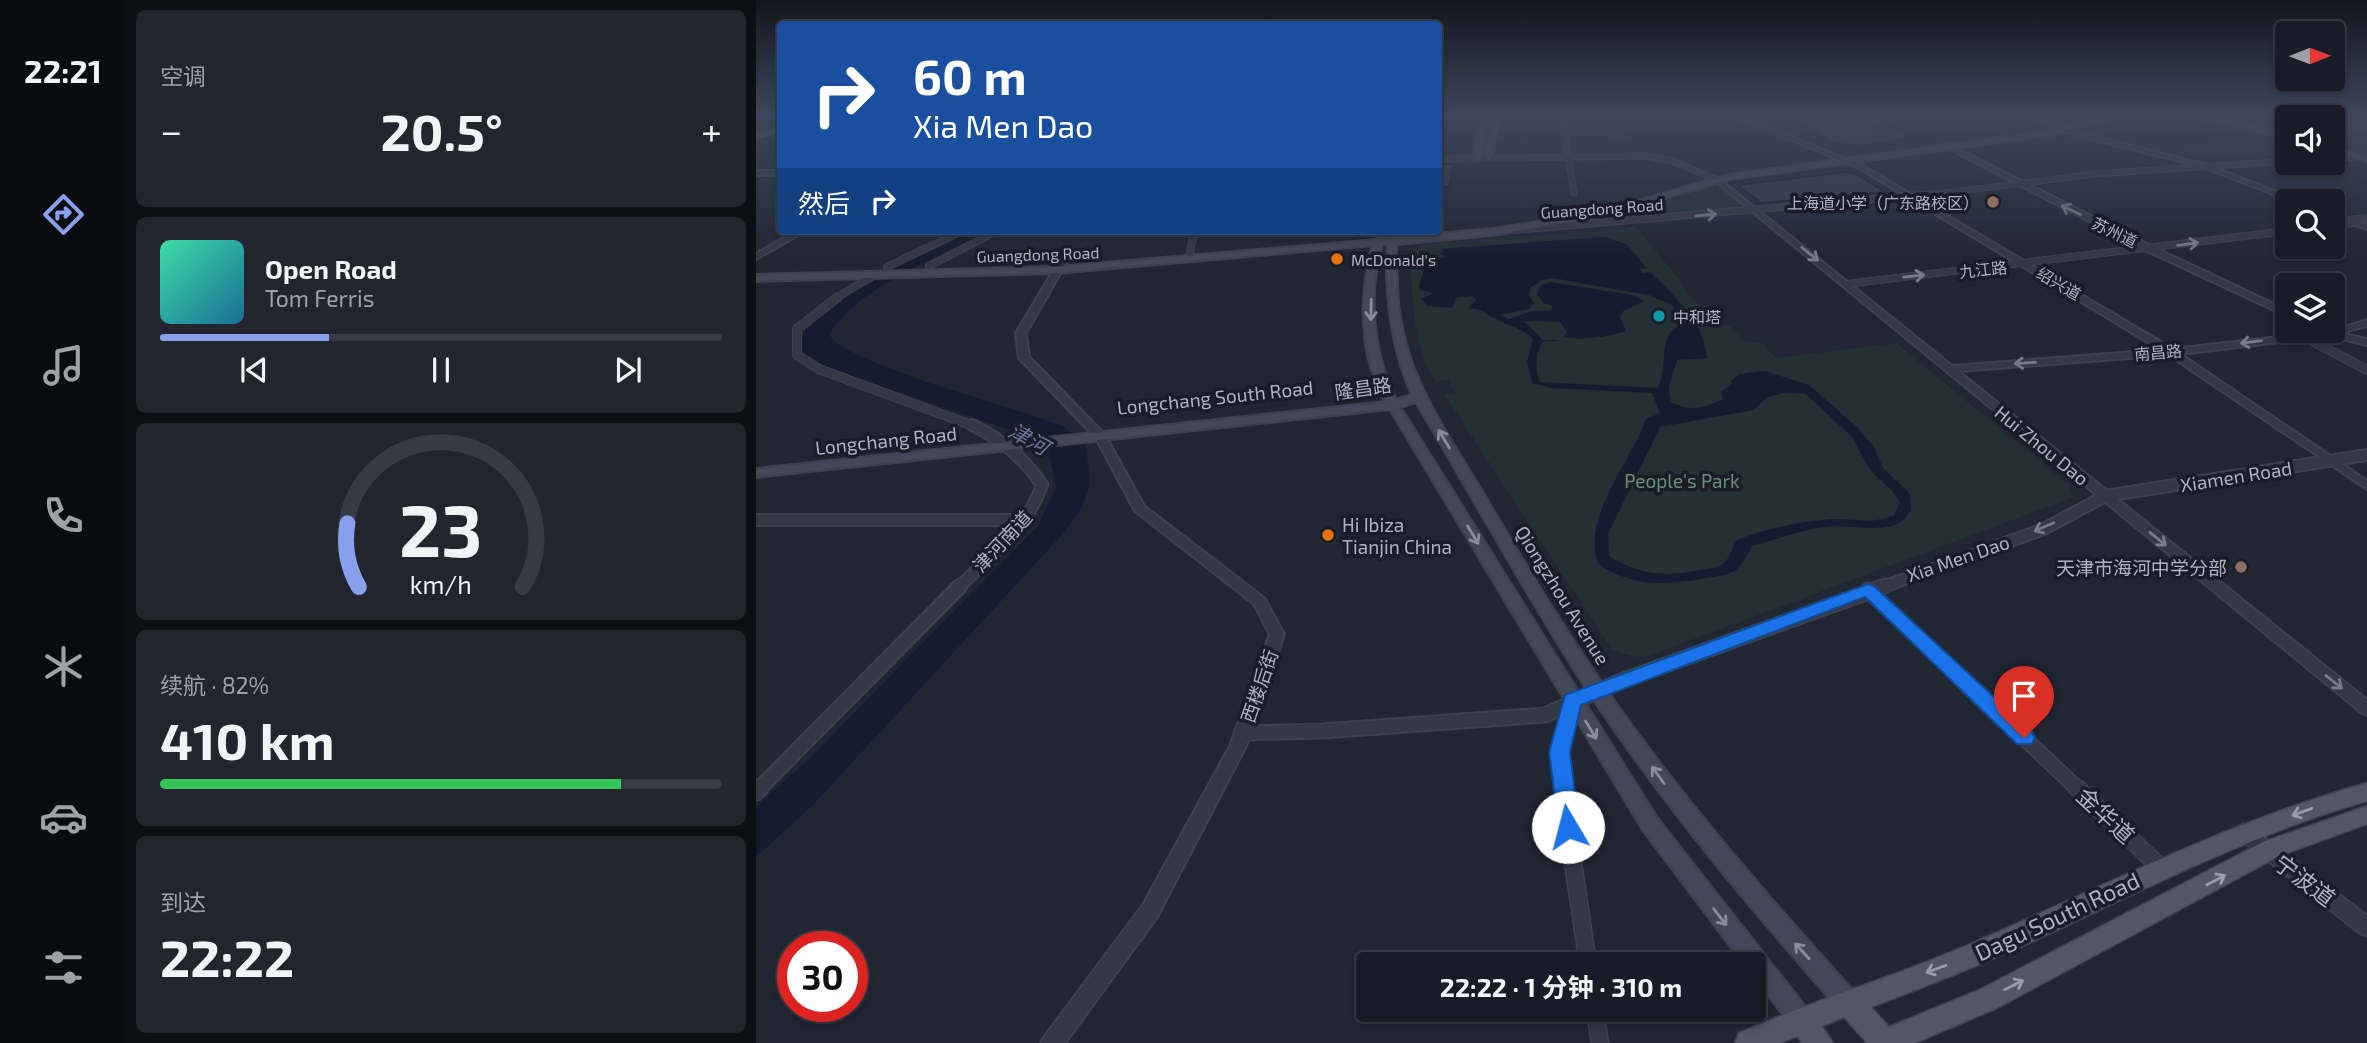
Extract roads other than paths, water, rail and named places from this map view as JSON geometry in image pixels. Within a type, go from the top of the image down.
[{"type":"main road","points":[[1494,229],[1594,216],[1714,178],[1830,163]]},
{"type":"main road","name":"Guangdong Road","points":[[1442,233],[1494,229]]},
{"type":"main road","name":"Guangdong Road","points":[[875,275],[1059,266],[1423,235]]},
{"type":"main road","points":[[1388,238],[1374,251],[1371,340],[1374,356],[1392,401],[1572,701],[1650,824],[1819,1043]]},
{"type":"main road","name":"Guangdong Road","points":[[756,271],[1059,266],[1388,238]]},
{"type":"main road","name":"Qiongzhou Avenue","points":[[1388,238],[1391,250],[1393,323],[1406,369],[1419,397],[1565,642],[1710,845],[1848,1002]]},
{"type":"main road","points":[[756,278],[875,275]]},
{"type":"main road","name":"隆昌路","points":[[1012,442],[1419,397]]},
{"type":"main road","name":"Longchang Road","points":[[756,465],[1012,442]]},
{"type":"main road","name":"Longchang Road","points":[[756,473],[1012,442]]},
{"type":"main road","name":"Dagu South Road","points":[[1749,1043],[1848,1002],[1980,953],[2161,867],[2244,832],[2337,799],[2367,792]]},
{"type":"main road","name":"Dagu South Road","points":[[1884,1043],[1988,999],[2267,851],[2367,815]]},
{"type":"main road","points":[[1848,1002],[1884,1043]]},
{"type":"street","points":[[1570,163],[1574,193]]},
{"type":"street","points":[[1672,163],[1714,178]]},
{"type":"street","name":"绍兴道","points":[[1855,163],[1917,196],[2175,351],[2335,460],[2367,486]]},
{"type":"street","name":"苏州道","points":[[1978,163],[2150,249],[2275,307]]},
{"type":"street","points":[[2192,163],[2275,193]]},
{"type":"street","name":"Guangdong Road","points":[[1494,229],[1757,211],[1917,196],[2095,174],[2260,163]]},
{"type":"street","points":[[756,173],[777,173]]},
{"type":"street","name":"Hui Zhou Dao","points":[[1714,178],[2367,709]]},
{"type":"street","points":[[2345,223],[2367,218]]},
{"type":"street","points":[[2345,220],[2367,228]]},
{"type":"street","name":"九江路","points":[[1846,284],[2275,233]]},
{"type":"street","points":[[756,255],[787,235]]},
{"type":"street","points":[[756,255],[794,235]]},
{"type":"street","points":[[887,267],[954,235]]},
{"type":"street","points":[[929,267],[989,235]]},
{"type":"street","points":[[1190,253],[1193,235]]},
{"type":"street","name":"西楼后街","points":[[1052,1043],[1150,911],[1243,733],[1276,634],[1259,601],[1139,508],[1092,434],[1024,358],[1021,333],[1059,266]]},
{"type":"street","name":"津河南道","points":[[756,792],[1025,520],[1035,506],[1042,485],[1031,464],[1012,442],[819,369],[797,355],[797,328],[845,291],[875,275]]},
{"type":"street","name":"南昌路","points":[[2345,328],[2367,323]]},
{"type":"street","points":[[2345,336],[2367,342]]},
{"type":"street","name":"南昌路","points":[[1948,369],[2175,351],[2275,339]]},
{"type":"street","points":[[2316,343],[2367,370]]},
{"type":"street","name":"Xiamen Road","points":[[2105,496],[2367,456]]},
{"type":"street","name":"绍兴道","points":[[2335,460],[2367,478]]},
{"type":"street","name":"Xia Men Dao","points":[[1243,733],[1323,731],[1545,715],[1572,701],[1868,590],[2044,529],[2105,496]]},
{"type":"street","points":[[756,520],[1025,520]]},
{"type":"street","name":"金华道","points":[[1868,590],[2161,867]]},
{"type":"street","points":[[1572,701],[1559,752],[1560,773],[1586,952]]},
{"type":"street","name":"宁波道","points":[[2244,832],[2367,927]]},
{"type":"street","points":[[1597,1022],[1600,1043]]},
{"type":"water","name":"津河","points":[[964,235],[981,235],[901,274],[879,288],[859,302],[829,335],[843,347],[901,373],[1066,428],[1086,446],[1089,470],[1087,492],[1076,517],[1059,538],[812,806],[756,857],[756,807],[808,760],[1037,527],[1056,488],[1049,454],[1010,430],[819,365],[802,352],[803,335],[812,322],[829,307],[906,263]]},
{"type":"water","points":[[1604,237],[1626,244],[1647,268],[1640,269],[1643,273],[1650,272],[1687,310],[1705,345],[1707,358],[1677,360],[1669,386],[1671,402],[1692,408],[1717,402],[1723,399],[1721,392],[1733,383],[1730,382],[1739,374],[1764,371],[1809,385],[1858,428],[1873,446],[1883,468],[1910,494],[1911,510],[1900,522],[1887,527],[1823,527],[1752,546],[1739,567],[1722,575],[1664,583],[1636,581],[1610,571],[1598,563],[1596,528],[1610,490],[1646,419],[1660,413],[1652,393],[1550,388],[1532,383],[1527,361],[1533,339],[1529,335],[1481,310],[1469,309],[1477,300],[1472,296],[1456,298],[1452,308],[1428,306],[1421,299],[1434,293],[1420,290],[1419,286],[1426,263],[1446,257],[1440,254],[1444,251],[1440,249]],"holes":[[[1553,278],[1649,295],[1672,305],[1683,323],[1667,338],[1658,388],[1539,382],[1536,362],[1540,347],[1543,342],[1560,340],[1543,340],[1524,321],[1560,322],[1567,332],[1563,337],[1603,337],[1626,331],[1620,317],[1623,311],[1645,301],[1632,295],[1550,282],[1540,286],[1537,294],[1543,303],[1552,306],[1551,310],[1532,311],[1509,319],[1500,315],[1529,309],[1534,303],[1529,296],[1530,288],[1542,280]],[[1785,393],[1806,394],[1852,437],[1870,470],[1893,492],[1900,503],[1894,515],[1871,520],[1811,521],[1756,533],[1736,541],[1728,559],[1710,569],[1653,573],[1631,567],[1609,556],[1608,534],[1660,427],[1753,410],[1768,397]]]},
{"type":"place","name":"上海道小学（广东路校区）","points":[[1993,202]]},
{"type":"place","name":"McDonald's","points":[[1337,259]]},
{"type":"place","name":"中和塔","points":[[1659,316]]},
{"type":"place","name":"Hi Ibiza Tianjin China","points":[[1328,535]]},
{"type":"place","name":"天津市海河中学分部","points":[[2241,567]]},
{"type":"park label","name":"People's Park","points":[[1682,480]]}]
